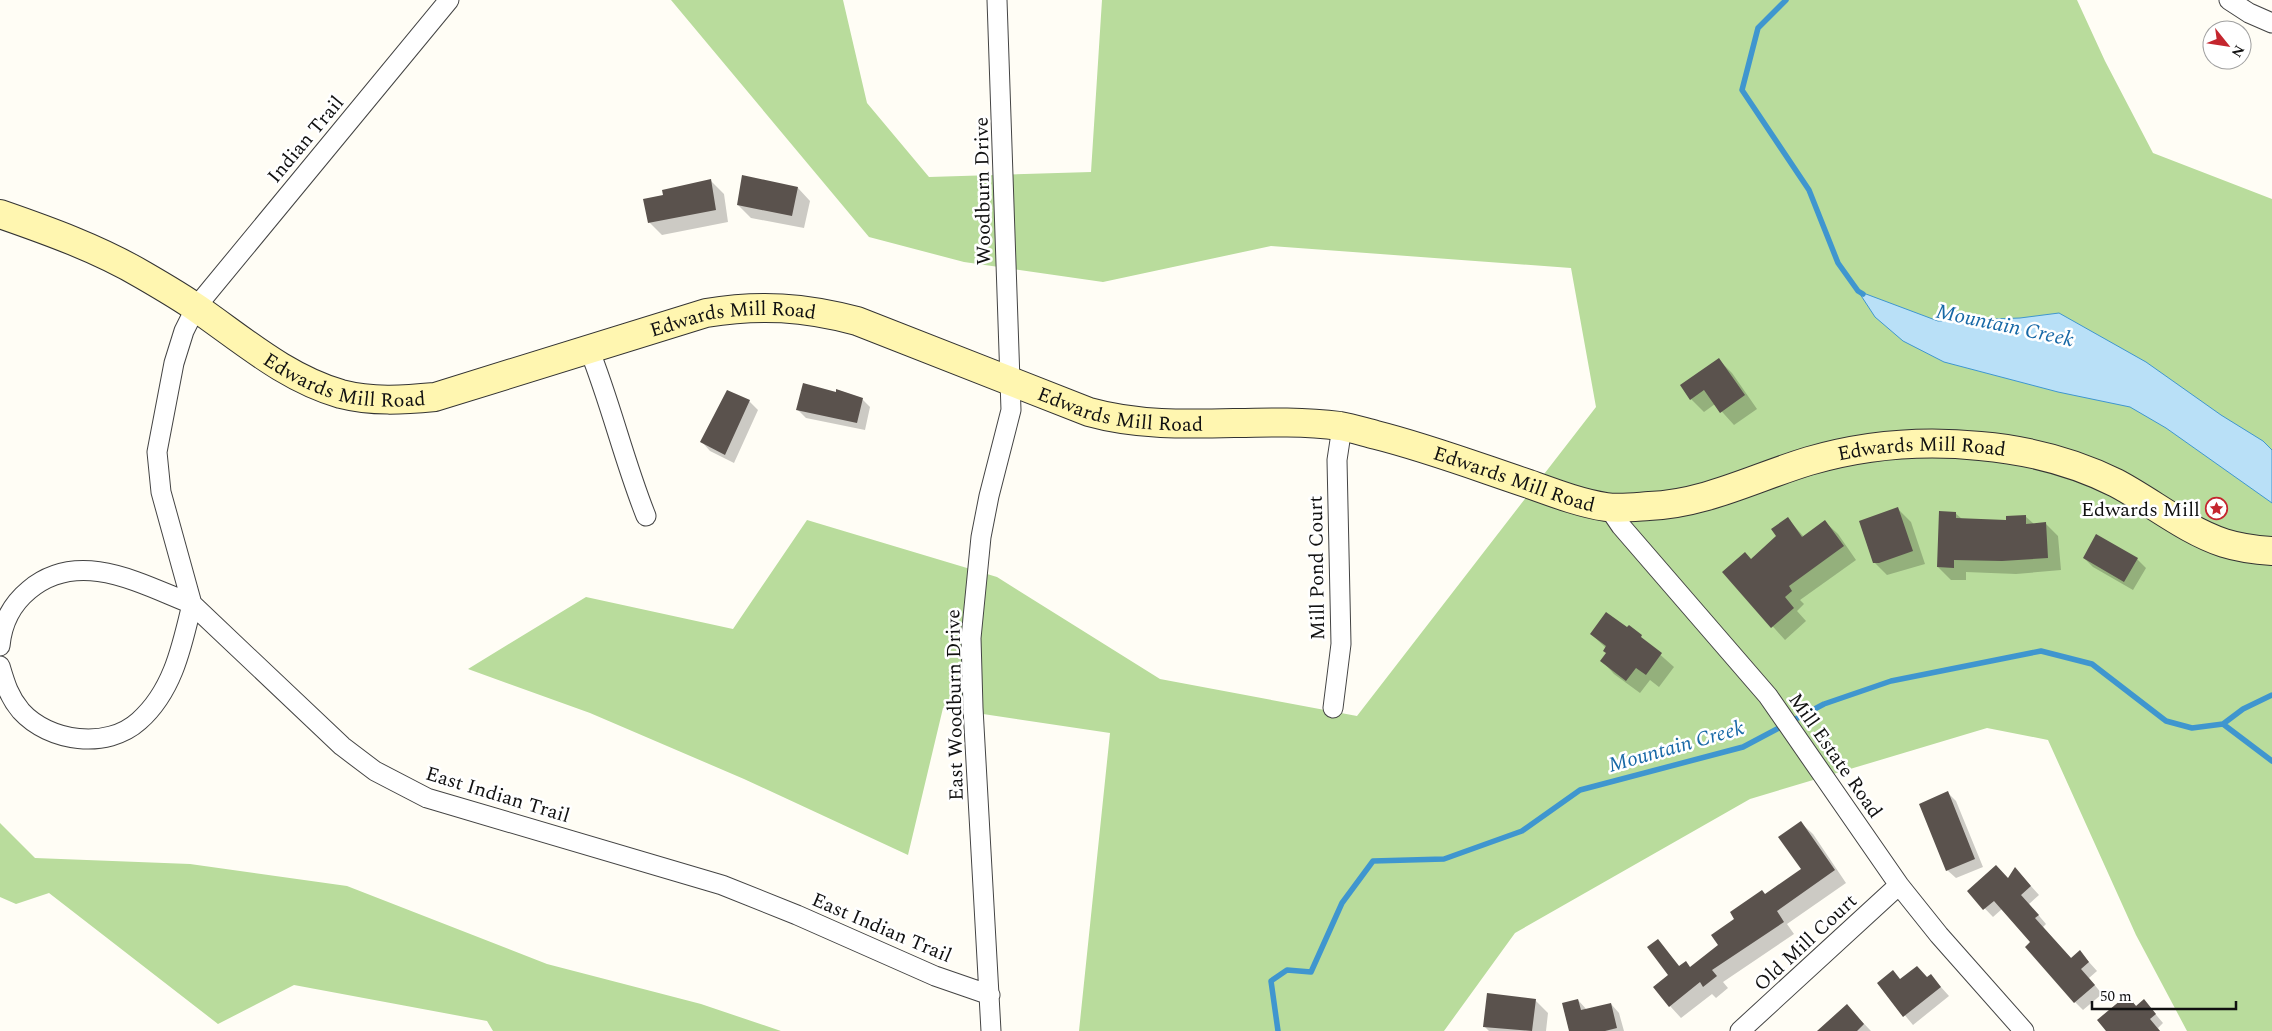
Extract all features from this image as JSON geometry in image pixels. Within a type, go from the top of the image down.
[{"type":"street","name":"Indian Trail","points":[[196,308],[449,0]]},
{"type":"street","name":"Woodburn Drive","points":[[997,0],[1002,84],[1005,256],[1012,382]]},
{"type":"street","points":[[2229,0],[2249,13],[2272,23]]},
{"type":"street","name":"Edwards Mill Road","points":[[0,214],[80,244],[141,274],[196,308],[294,376],[342,394],[369,399],[396,401],[435,397],[706,312],[750,307],[791,307],[819,311],[857,321],[1089,412],[1132,422],[1190,424],[1274,421],[1342,426],[1414,444],[1560,496],[1608,508],[1653,506],[1689,500],[1733,488],[1808,461],[1851,450],[1895,444],[1978,446],[2012,450],[2072,465],[2115,483],[2208,536],[2245,549],[2272,551]]},
{"type":"street","points":[[0,666],[11,697],[26,716],[45,729],[82,739],[97,738],[121,732],[140,720],[158,699],[167,684],[180,656],[192,604],[161,492],[157,452],[174,363],[184,331],[196,308]]},
{"type":"street","points":[[589,349],[602,381],[631,480],[646,516]]},
{"type":"street","name":"East Woodburn Drive","points":[[991,1031],[973,708],[971,638],[975,581],[981,537],[989,496],[1012,410],[1012,382]]},
{"type":"street","name":"Mill Pond Court","points":[[1333,708],[1341,644],[1337,460],[1342,426]]},
{"type":"street","name":"Mill Estate Road","points":[[1608,508],[1621,526],[1768,696],[1899,885],[1939,935],[2024,1031]]},
{"type":"street","points":[[0,646],[5,622],[12,608],[22,595],[35,584],[59,573],[76,570],[96,570],[118,574],[192,604]]},
{"type":"street","name":"East Indian Trail","points":[[192,604],[342,746],[375,771],[408,790],[453,807],[631,857],[722,885],[935,976],[990,995]]},
{"type":"street","name":"Old Mill Court","points":[[1740,1031],[1899,885]]},
{"type":"green space","points":[[671,0],[843,0],[867,103],[929,177],[1091,172],[1102,0],[2077,0],[2105,61],[2153,153],[2272,199],[2272,1031],[2187,1031],[2136,935],[2048,740],[1987,728],[1750,799],[1515,933],[1444,1031],[1079,1031],[1110,733],[943,708],[908,855],[744,779],[590,713],[468,669],[586,597],[733,629],[807,520],[997,577],[1160,679],[1357,716],[1596,407],[1571,268],[1271,246],[1103,282],[964,262],[869,237]]},
{"type":"green space","points":[[0,823],[35,858],[190,864],[347,886],[547,964],[701,1004],[781,1031],[493,1031],[487,1021],[294,985],[218,1024],[49,893],[16,904],[0,897]]},
{"type":"water","points":[[1858,291],[1938,321],[2020,318],[2059,313],[2146,362],[2221,415],[2263,441],[2272,450],[2272,503],[2166,428],[2130,407],[2058,392],[1944,362],[1903,341],[1875,317]]},
{"type":"building","points":[[742,175],[798,187],[792,216],[737,205]]},
{"type":"building","points":[[711,179],[716,210],[648,223],[643,199],[663,195],[662,190]]},
{"type":"building","points":[[1719,358],[1745,395],[1720,413],[1704,390],[1690,400],[1680,385]]},
{"type":"building","points":[[803,383],[836,392],[836,389],[863,398],[857,423],[796,410]]},
{"type":"building","points":[[727,390],[750,400],[725,455],[700,442]]},
{"type":"building","points":[[1898,507],[1913,551],[1879,563],[1873,563],[1859,521]]},
{"type":"building","points":[[1939,511],[1956,512],[1956,518],[2006,520],[2006,516],[2026,515],[2026,524],[2046,522],[2048,558],[2002,561],[1954,560],[1954,568],[1937,567]]},
{"type":"building","points":[[1788,517],[1802,537],[1825,520],[1844,546],[1789,586],[1792,591],[1785,597],[1794,608],[1771,628],[1722,572],[1745,552],[1751,559],[1776,536],[1771,529]]},
{"type":"building","points":[[2096,534],[2138,558],[2124,582],[2083,558]]},
{"type":"building","points":[[1606,612],[1627,627],[1629,625],[1662,653],[1646,675],[1636,668],[1626,681],[1600,661],[1606,653],[1603,651],[1606,646],[1590,634]]},
{"type":"building","points":[[1948,791],[1975,859],[1946,871],[1919,804]]},
{"type":"building","points":[[1801,821],[1835,870],[1777,911],[1784,922],[1712,970],[1717,976],[1703,987],[1700,982],[1669,1007],[1653,987],[1668,975],[1647,947],[1658,939],[1679,966],[1686,961],[1690,967],[1718,945],[1711,935],[1734,919],[1730,912],[1762,890],[1765,894],[1801,869],[1778,837]]},
{"type":"building","points":[[1996,865],[2008,878],[2015,867],[2031,886],[2021,895],[2039,915],[2035,918],[2071,958],[2080,950],[2089,962],[2081,969],[2095,985],[2074,1003],[2025,947],[2030,942],[1994,901],[1983,910],[1967,891]]},
{"type":"building","points":[[1917,966],[1927,977],[1931,974],[1941,987],[1903,1017],[1877,983],[1893,970],[1900,979]]},
{"type":"building","points":[[1487,993],[1536,999],[1532,1031],[1483,1027]]},
{"type":"building","points":[[2127,995],[2136,1006],[2144,999],[2156,1014],[2150,1019],[2160,1031],[2106,1031],[2097,1020]]},
{"type":"building","points":[[1578,999],[1581,1010],[1611,1003],[1617,1028],[1605,1031],[1569,1031],[1562,1003]]},
{"type":"building","points":[[1847,1004],[1864,1024],[1857,1031],[1817,1031]]},
{"type":"waterway","name":"Mountain Creek","points":[[1786,0],[1758,28],[1742,90],[1809,190],[1838,263],[1858,291],[1863,294]]},
{"type":"waterway","name":"Mountain Creek","points":[[1278,1031],[1271,981],[1287,970],[1311,972],[1342,903],[1373,861],[1444,859],[1522,831],[1580,790],[1743,747],[1824,704],[1891,681],[2041,651],[2092,664],[2166,721],[2192,728],[2223,724],[2243,709],[2272,695]]},
{"type":"waterway","points":[[2223,724],[2272,761]]},
{"type":"place","name":"Edwards Mill","points":[[2216,509]]}]
